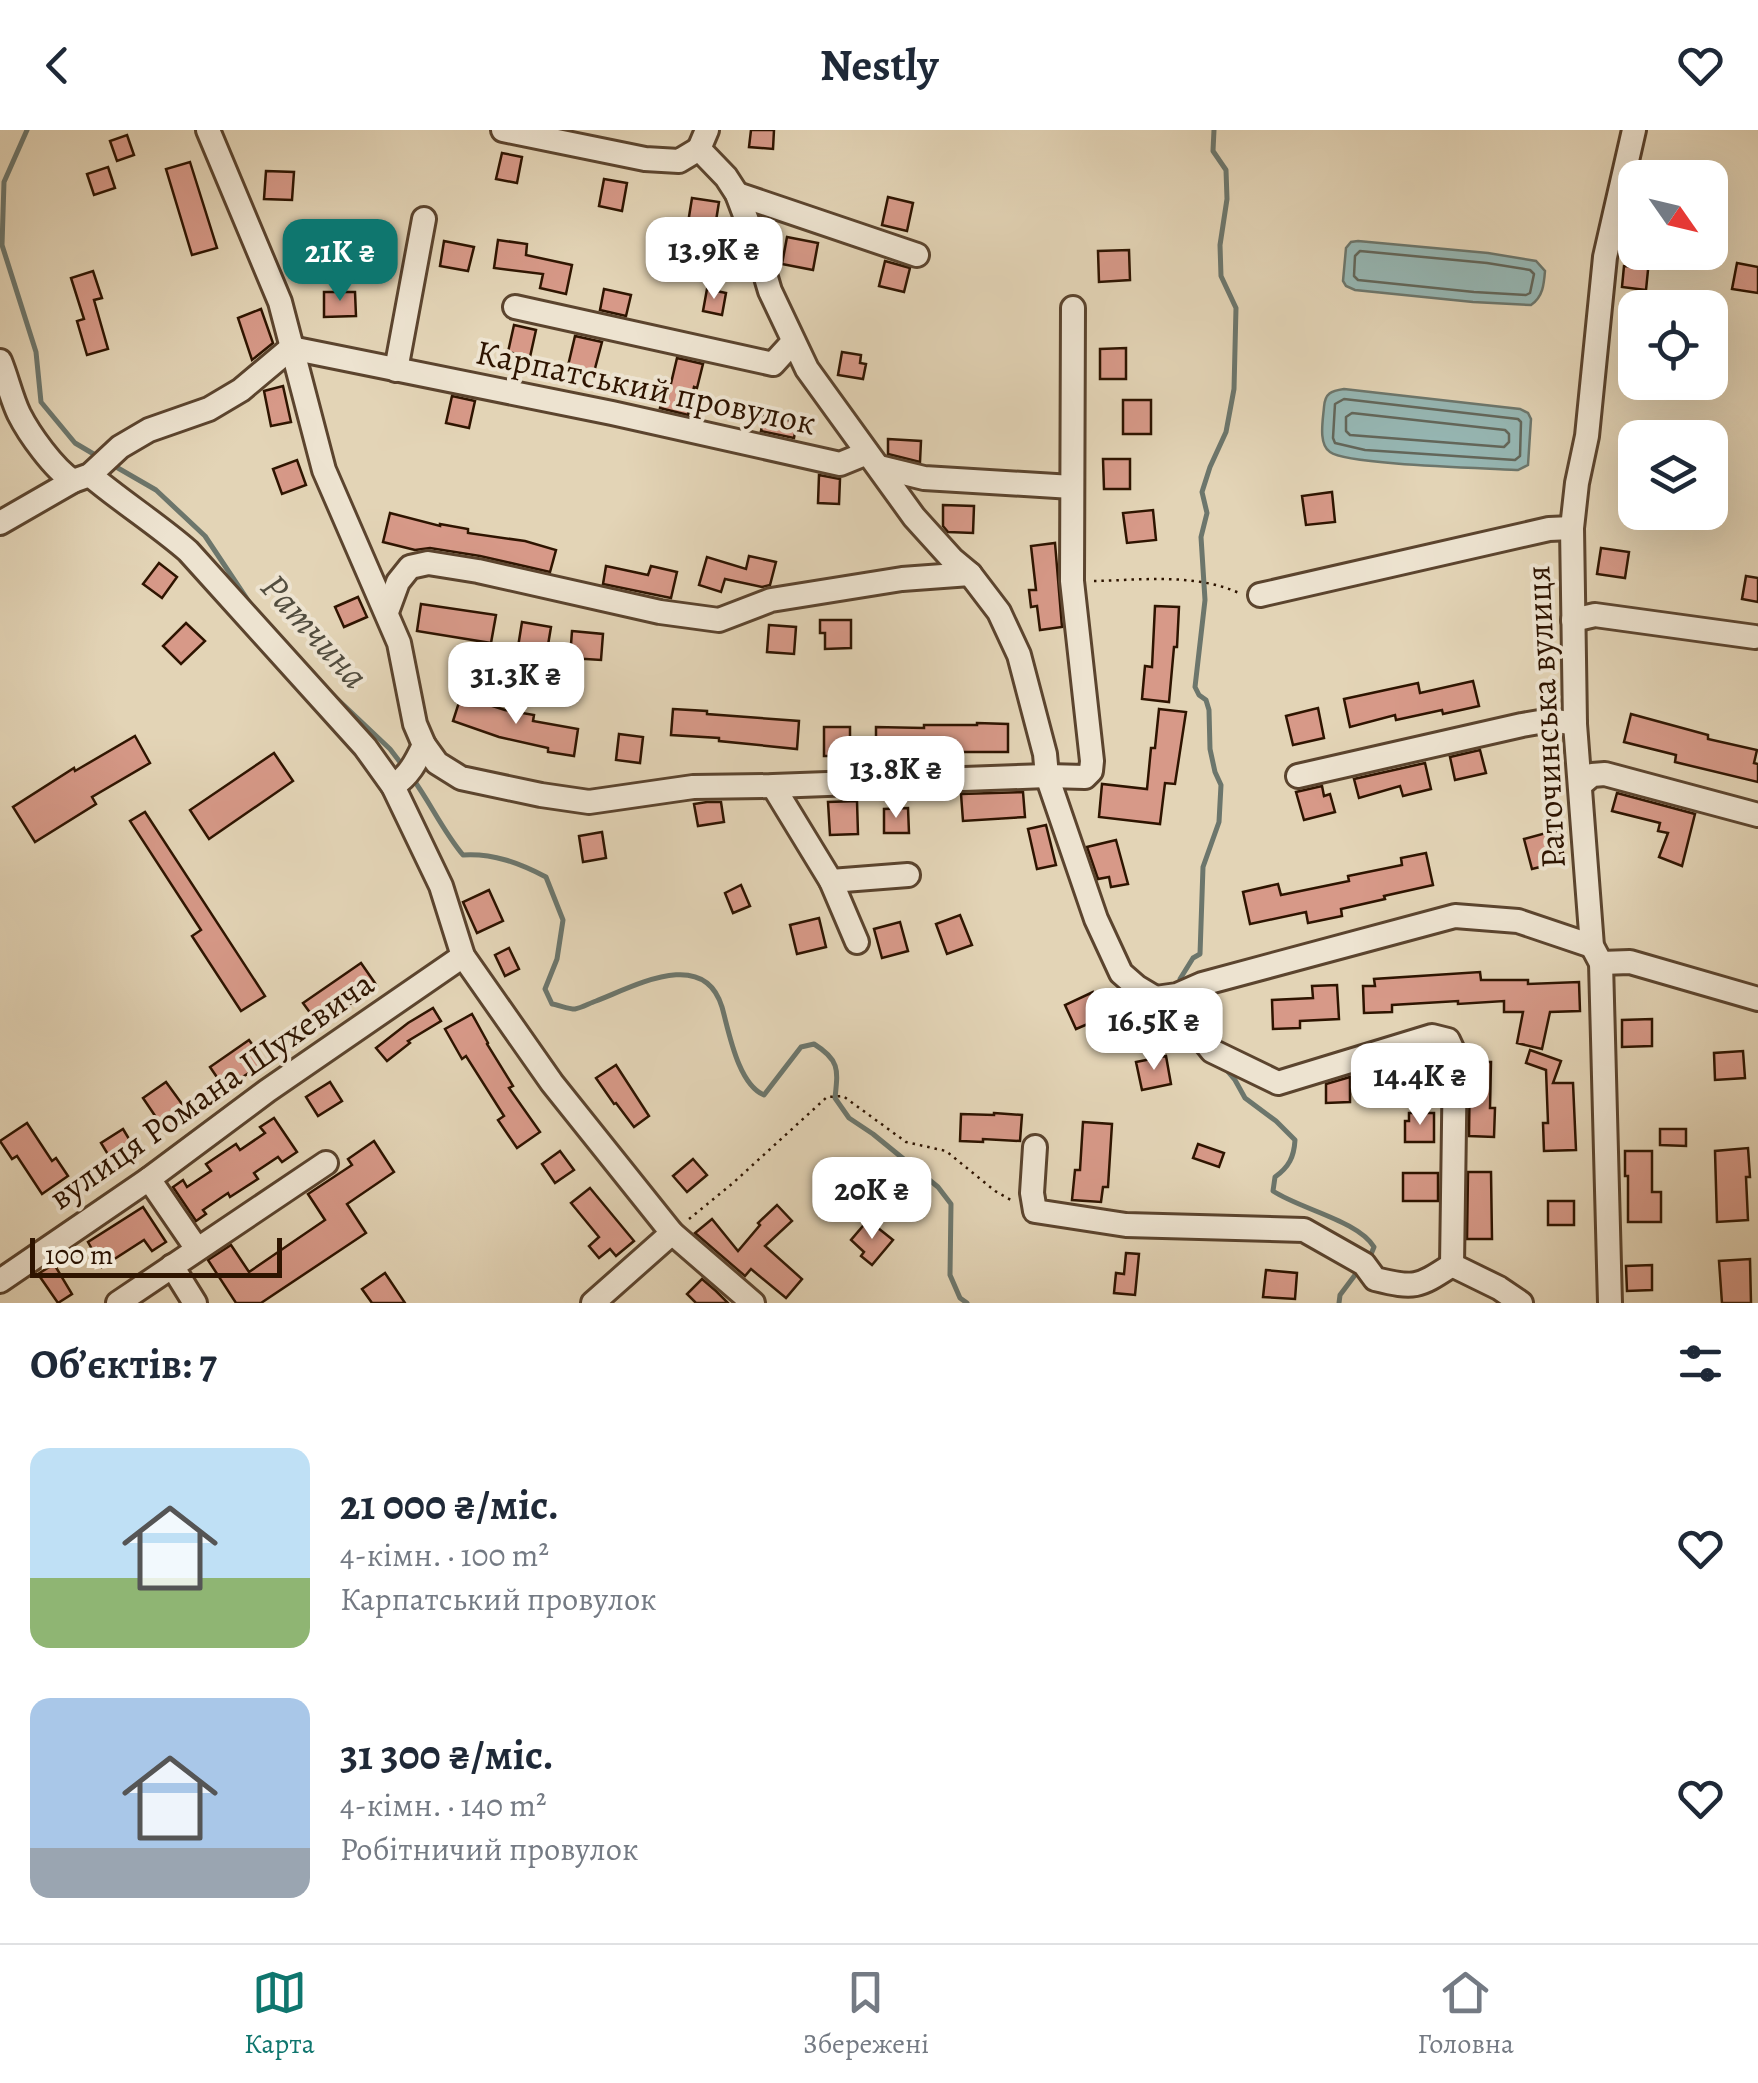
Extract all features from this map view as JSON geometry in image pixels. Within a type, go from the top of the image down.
[{"type":"street","points":[[208,130],[280,302],[324,470],[400,643],[415,724],[409,769],[463,956],[552,1084],[672,1232],[753,1303]]},
{"type":"street","points":[[503,130],[645,159],[679,161],[703,140],[737,194],[770,291],[793,342],[824,395],[914,517],[970,574],[999,612],[1020,655],[1047,776],[1109,951],[1121,973],[1136,987],[1166,996],[1212,1051],[1278,1083],[1432,1036],[1448,1040],[1455,1055],[1452,1265]]},
{"type":"street","name":"Раточинська вулиця","points":[[1610,1303],[1597,954],[1575,724],[1572,528],[1587,436],[1605,257],[1634,130]]},
{"type":"street","points":[[737,194],[917,255]]},
{"type":"street","points":[[396,370],[424,219]]},
{"type":"street","points":[[514,307],[773,364],[793,342]]},
{"type":"street","points":[[96,466],[113,494],[188,551],[365,747],[409,769],[437,763],[460,778],[589,802],[693,787],[1085,777],[1092,762],[1072,581],[1073,308]]},
{"type":"street","points":[[0,523],[148,430],[209,409],[241,390],[290,348]]},
{"type":"street","name":"Карпатський провулок","points":[[290,348],[840,464],[874,460],[924,478],[1072,487]]},
{"type":"street","points":[[0,361],[19,414],[64,476],[96,466]]},
{"type":"street","points":[[1260,595],[1549,529],[1572,528]]},
{"type":"street","points":[[387,612],[398,582],[410,567],[428,562],[660,612],[719,620],[770,600],[902,579],[970,574]]},
{"type":"street","points":[[1573,620],[1594,616],[1755,637]]},
{"type":"street","points":[[1298,776],[1522,724],[1551,720],[1575,724]]},
{"type":"street","points":[[1580,785],[1592,776],[1606,774],[1758,815]]},
{"type":"street","points":[[773,786],[831,881],[857,942]]},
{"type":"street","points":[[831,881],[908,875]]},
{"type":"street","points":[[1166,996],[1454,916],[1518,921],[1597,954],[1758,999]]},
{"type":"street","name":"вулиця Романа Шухевича","points":[[0,1281],[463,956]]},
{"type":"street","points":[[1035,1147],[1035,1211],[1126,1225],[1304,1230],[1364,1264],[1375,1279],[1392,1283],[1420,1286],[1452,1265]]},
{"type":"street","points":[[118,1303],[326,1163]]},
{"type":"street","points":[[149,1178],[197,1249]]},
{"type":"street","points":[[592,1303],[672,1232]]},
{"type":"street","points":[[1452,1265],[1520,1303]]},
{"type":"street","points":[[172,1266],[195,1303]]},
{"type":"path","points":[[1072,581],[1192,580],[1227,587]]},
{"type":"path","points":[[672,1232],[733,1183],[827,1097],[843,1096],[906,1142],[946,1151],[994,1192],[1035,1211]]},
{"type":"water","points":[[1358,241],[1536,261],[1545,271],[1543,285],[1531,305],[1355,290],[1343,281],[1346,248]]},
{"type":"water","points":[[1344,389],[1520,409],[1531,419],[1528,465],[1518,470],[1419,465],[1363,460],[1330,452],[1323,438],[1325,402],[1330,394]]},
{"type":"building","points":[[751,130],[774,130],[773,149],[749,147]]},
{"type":"building","points":[[127,135],[134,155],[117,161],[110,141]]},
{"type":"building","points":[[502,153],[522,157],[517,183],[496,179]]},
{"type":"building","points":[[190,162],[217,248],[192,255],[166,169]]},
{"type":"building","points":[[108,167],[115,188],[94,195],[87,174]]},
{"type":"building","points":[[266,171],[294,172],[292,200],[264,199]]},
{"type":"building","points":[[604,179],[627,183],[622,211],[599,206]]},
{"type":"building","points":[[888,197],[913,203],[907,231],[882,225]]},
{"type":"building","points":[[692,198],[719,202],[715,227],[688,223]]},
{"type":"building","points":[[352,223],[374,223],[374,256],[352,256]]},
{"type":"building","points":[[787,237],[818,243],[813,270],[782,264]]},
{"type":"building","points":[[498,240],[527,244],[526,255],[572,265],[566,294],[540,288],[543,274],[494,268]]},
{"type":"building","points":[[444,241],[474,247],[468,271],[440,266]]},
{"type":"building","points":[[1129,250],[1130,280],[1099,282],[1098,251]]},
{"type":"building","points":[[885,261],[910,268],[904,292],[879,286]]},
{"type":"building","points":[[1737,263],[1758,267],[1758,293],[1732,289]]},
{"type":"building","points":[[1624,270],[1648,270],[1646,290],[1622,287]]},
{"type":"building","points":[[93,271],[102,298],[94,300],[108,349],[87,355],[77,321],[84,319],[71,278]]},
{"type":"building","points":[[604,289],[631,295],[626,316],[600,310]]},
{"type":"building","points":[[707,289],[726,293],[722,315],[703,311]]},
{"type":"building","points":[[324,292],[355,292],[356,316],[324,317]]},
{"type":"building","points":[[261,309],[273,343],[252,360],[238,318]]},
{"type":"building","points":[[514,325],[536,330],[530,357],[508,352]]},
{"type":"building","points":[[575,336],[602,342],[593,376],[567,370]]},
{"type":"building","points":[[1126,348],[1126,379],[1100,379],[1100,349]]},
{"type":"building","points":[[842,352],[861,355],[860,363],[866,364],[863,379],[838,375]]},
{"type":"building","points":[[677,358],[703,364],[688,415],[660,408],[663,394],[668,396]]},
{"type":"building","points":[[283,386],[291,422],[271,426],[264,391]]},
{"type":"building","points":[[452,396],[475,401],[469,428],[446,423]]},
{"type":"building","points":[[1123,400],[1151,400],[1151,434],[1123,434]]},
{"type":"building","points":[[764,416],[797,422],[794,438],[761,431]]},
{"type":"building","points":[[888,439],[921,441],[920,462],[888,454]]},
{"type":"building","points":[[1103,459],[1130,459],[1130,489],[1104,489]]},
{"type":"building","points":[[297,460],[306,485],[282,494],[273,469]]},
{"type":"building","points":[[819,475],[840,479],[839,504],[818,503]]},
{"type":"building","points":[[1332,492],[1335,522],[1306,525],[1302,496]]},
{"type":"building","points":[[943,505],[974,506],[973,533],[948,532],[943,526]]},
{"type":"building","points":[[1153,510],[1156,540],[1127,543],[1123,513]]},
{"type":"building","points":[[390,513],[556,550],[550,572],[480,556],[430,548],[415,550],[383,542]]},
{"type":"building","points":[[1055,543],[1062,627],[1040,630],[1037,606],[1031,607],[1029,590],[1036,590],[1031,546]]},
{"type":"building","points":[[1601,548],[1629,552],[1625,578],[1597,574]]},
{"type":"building","points":[[749,556],[776,562],[770,585],[762,587],[725,579],[721,592],[699,585],[707,557],[746,569]]},
{"type":"building","points":[[159,563],[177,577],[162,598],[143,584]]},
{"type":"building","points":[[606,566],[648,575],[651,566],[677,572],[671,598],[603,584]]},
{"type":"building","points":[[1746,576],[1758,578],[1758,602],[1742,599]]},
{"type":"building","points":[[358,597],[367,617],[344,627],[335,607]]},
{"type":"building","points":[[421,604],[496,615],[491,643],[417,631]]},
{"type":"building","points":[[1155,606],[1179,607],[1169,702],[1142,699],[1145,666],[1152,667]]},
{"type":"building","points":[[820,620],[851,620],[851,648],[825,649]]},
{"type":"building","points":[[522,622],[551,627],[547,651],[518,647]]},
{"type":"building","points":[[186,623],[205,641],[181,664],[163,646]]},
{"type":"building","points":[[769,625],[796,627],[794,654],[767,652]]},
{"type":"building","points":[[572,631],[603,634],[601,660],[570,658]]},
{"type":"building","points":[[1473,681],[1479,706],[1396,720],[1395,715],[1350,727],[1344,699],[1418,683],[1420,693]]},
{"type":"building","points":[[461,696],[534,715],[533,721],[578,729],[574,756],[548,752],[548,748],[453,721]]},
{"type":"building","points":[[1318,708],[1324,738],[1293,745],[1286,716]]},
{"type":"building","points":[[673,709],[799,721],[797,749],[671,735]]},
{"type":"building","points":[[1159,709],[1186,712],[1175,784],[1165,783],[1160,824],[1099,817],[1102,784],[1147,789]]},
{"type":"building","points":[[1631,714],[1757,750],[1754,763],[1758,764],[1758,782],[1675,762],[1676,755],[1624,742]]},
{"type":"building","points":[[1008,724],[1008,752],[876,758],[876,727]]},
{"type":"building","points":[[824,727],[850,727],[850,756],[824,756]]},
{"type":"building","points":[[619,734],[643,737],[640,763],[616,760]]},
{"type":"building","points":[[135,736],[150,763],[92,797],[96,804],[35,842],[13,807],[74,768],[75,771]]},
{"type":"building","points":[[1480,750],[1486,773],[1455,780],[1450,757]]},
{"type":"building","points":[[274,753],[293,781],[209,839],[190,810]]},
{"type":"building","points":[[1425,763],[1431,789],[1403,796],[1400,786],[1359,798],[1354,779]]},
{"type":"building","points":[[1322,786],[1324,796],[1330,794],[1335,812],[1304,820],[1296,792]]},
{"type":"building","points":[[1023,792],[1025,817],[963,821],[961,794]]},
{"type":"building","points":[[1617,793],[1695,814],[1682,866],[1659,857],[1668,833],[1658,831],[1660,823],[1612,811]]},
{"type":"building","points":[[857,801],[858,834],[830,835],[828,802]]},
{"type":"building","points":[[721,802],[724,822],[698,826],[694,804]]},
{"type":"building","points":[[908,808],[909,833],[884,833],[884,809]]},
{"type":"building","points":[[145,812],[265,996],[241,1011],[192,936],[201,930],[130,821]]},
{"type":"building","points":[[1046,825],[1056,865],[1037,869],[1028,829]]},
{"type":"building","points":[[1557,830],[1563,853],[1558,854],[1560,862],[1532,869],[1524,839]]},
{"type":"building","points":[[602,832],[606,858],[583,862],[579,836]]},
{"type":"building","points":[[1116,840],[1128,884],[1111,887],[1109,877],[1098,879],[1087,847]]},
{"type":"building","points":[[1426,853],[1433,885],[1341,909],[1342,916],[1308,923],[1306,912],[1250,924],[1243,892],[1278,884],[1281,895],[1349,881],[1348,876],[1402,865],[1401,858]]},
{"type":"building","points":[[741,885],[750,906],[733,913],[725,893]]},
{"type":"building","points":[[489,890],[503,921],[477,933],[463,902]]},
{"type":"building","points":[[960,915],[972,945],[947,954],[936,924]]},
{"type":"building","points":[[819,918],[826,947],[797,954],[790,925]]},
{"type":"building","points":[[900,922],[908,951],[882,958],[874,929]]},
{"type":"building","points":[[509,948],[519,969],[505,976],[495,955]]},
{"type":"building","points":[[361,963],[377,986],[319,1025],[303,1003]]},
{"type":"building","points":[[1480,972],[1481,980],[1528,980],[1528,984],[1579,982],[1580,1011],[1550,1012],[1542,1049],[1517,1043],[1523,1012],[1504,1012],[1504,1001],[1392,1005],[1392,1012],[1364,1013],[1363,986],[1375,986],[1374,979]]},
{"type":"building","points":[[1337,985],[1339,1019],[1300,1021],[1300,1028],[1273,1029],[1272,1000],[1313,998],[1312,986]]},
{"type":"building","points":[[1093,992],[1104,1017],[1076,1029],[1065,1005]]},
{"type":"building","points":[[433,1008],[441,1021],[408,1041],[387,1061],[376,1048]]},
{"type":"building","points":[[472,1014],[513,1086],[509,1088],[540,1132],[517,1148],[498,1120],[504,1116],[445,1029]]},
{"type":"building","points":[[1652,1019],[1652,1046],[1622,1047],[1622,1020]]},
{"type":"building","points":[[249,1040],[265,1062],[225,1089],[210,1067]]},
{"type":"building","points":[[1530,1050],[1561,1061],[1553,1083],[1573,1083],[1576,1150],[1544,1151],[1543,1123],[1548,1123],[1546,1070],[1526,1063]]},
{"type":"building","points":[[1743,1051],[1745,1078],[1715,1080],[1714,1053]]},
{"type":"building","points":[[1166,1056],[1171,1084],[1142,1090],[1136,1062]]},
{"type":"building","points":[[1433,1059],[1433,1085],[1406,1085],[1406,1060]]},
{"type":"building","points":[[1470,1062],[1491,1062],[1494,1137],[1469,1136]]},
{"type":"building","points":[[616,1065],[649,1116],[634,1127],[596,1078]]},
{"type":"building","points":[[1350,1077],[1350,1102],[1326,1103],[1326,1084]]},
{"type":"building","points":[[166,1082],[190,1115],[166,1132],[143,1098]]},
{"type":"building","points":[[330,1082],[342,1101],[318,1116],[306,1097]]},
{"type":"building","points":[[1409,1113],[1434,1113],[1434,1142],[1405,1142]]},
{"type":"building","points":[[961,1114],[1022,1115],[1020,1141],[960,1141]]},
{"type":"building","points":[[274,1118],[297,1152],[282,1162],[278,1157],[254,1173],[258,1179],[230,1197],[228,1193],[203,1210],[206,1214],[196,1221],[173,1187],[183,1180],[187,1187],[211,1171],[206,1164],[236,1144],[240,1150],[265,1133],[260,1127]]},
{"type":"building","points":[[1083,1122],[1112,1124],[1108,1187],[1103,1187],[1101,1202],[1072,1200],[1075,1170],[1080,1170]]},
{"type":"building","points":[[27,1123],[52,1161],[56,1158],[68,1176],[42,1194],[17,1156],[12,1159],[0,1141]]},
{"type":"building","points":[[123,1129],[137,1152],[115,1166],[101,1143]]},
{"type":"building","points":[[1660,1129],[1686,1129],[1686,1146],[1660,1145]]},
{"type":"building","points":[[374,1141],[394,1172],[347,1204],[366,1233],[261,1303],[236,1303],[208,1260],[231,1245],[249,1272],[325,1220],[308,1194],[352,1165],[348,1159]]},
{"type":"building","points":[[1198,1144],[1224,1153],[1219,1167],[1193,1158]]},
{"type":"building","points":[[1748,1148],[1748,1220],[1717,1222],[1715,1151]]},
{"type":"building","points":[[560,1151],[574,1170],[555,1183],[542,1164]]},
{"type":"building","points":[[1625,1151],[1652,1151],[1652,1192],[1661,1192],[1661,1222],[1628,1222]]},
{"type":"building","points":[[693,1159],[707,1175],[687,1192],[673,1176]]},
{"type":"building","points":[[1468,1172],[1491,1172],[1492,1239],[1467,1239]]},
{"type":"building","points":[[1403,1173],[1438,1173],[1438,1201],[1403,1201]]},
{"type":"building","points":[[590,1188],[634,1241],[616,1256],[610,1249],[599,1258],[589,1246],[599,1237],[571,1203]]},
{"type":"building","points":[[1548,1201],[1574,1201],[1574,1225],[1548,1225]]},
{"type":"building","points":[[777,1205],[792,1221],[765,1246],[802,1279],[786,1298],[751,1269],[745,1276],[695,1233],[712,1219],[738,1251]]},
{"type":"building","points":[[143,1207],[166,1242],[152,1251],[144,1240],[102,1267],[88,1242]]},
{"type":"building","points":[[868,1220],[893,1240],[872,1265],[851,1240]]},
{"type":"building","points":[[1126,1253],[1139,1254],[1135,1295],[1114,1293],[1116,1273],[1124,1274]]},
{"type":"building","points":[[1750,1259],[1751,1303],[1722,1303],[1719,1261]]},
{"type":"building","points":[[54,1264],[72,1294],[58,1303],[38,1274]]},
{"type":"building","points":[[1652,1265],[1652,1290],[1627,1291],[1626,1266]]},
{"type":"building","points":[[1266,1270],[1297,1273],[1295,1299],[1263,1297]]},
{"type":"building","points":[[385,1273],[405,1303],[372,1303],[362,1289]]},
{"type":"building","points":[[702,1279],[728,1303],[696,1303],[687,1294]]},
{"type":"waterway","name":"Ратчина","points":[[27,130],[4,182],[2,245],[36,352],[41,402],[75,443],[97,456]]},
{"type":"waterway","points":[[1181,988],[1180,979],[1200,954],[1203,867],[1219,822],[1221,785],[1210,749],[1209,710],[1195,687],[1205,600],[1201,537],[1207,513],[1202,492],[1226,432],[1234,389],[1236,308],[1221,276],[1226,170],[1213,151],[1214,130]]},
{"type":"waterway","name":"Ратчина","points":[[111,464],[156,490],[205,536],[249,602]]},
{"type":"waterway","name":"Ратчина","points":[[334,696],[403,766]]},
{"type":"waterway","name":"Ратчина","points":[[413,779],[463,855],[506,860],[546,877],[563,920],[557,959],[545,989],[552,1004],[575,1009],[648,980],[685,975],[700,979],[713,989],[741,1069],[764,1095],[801,1047],[814,1044],[829,1055],[837,1073],[835,1098],[849,1118],[938,1187],[951,1204],[950,1275],[960,1298],[967,1303]]},
{"type":"waterway","points":[[1224,1067],[1245,1098],[1295,1140],[1292,1157],[1275,1177],[1273,1191],[1356,1230],[1374,1247],[1369,1259]]},
{"type":"waterway","points":[[1339,1303],[1340,1295],[1358,1271]]}]
